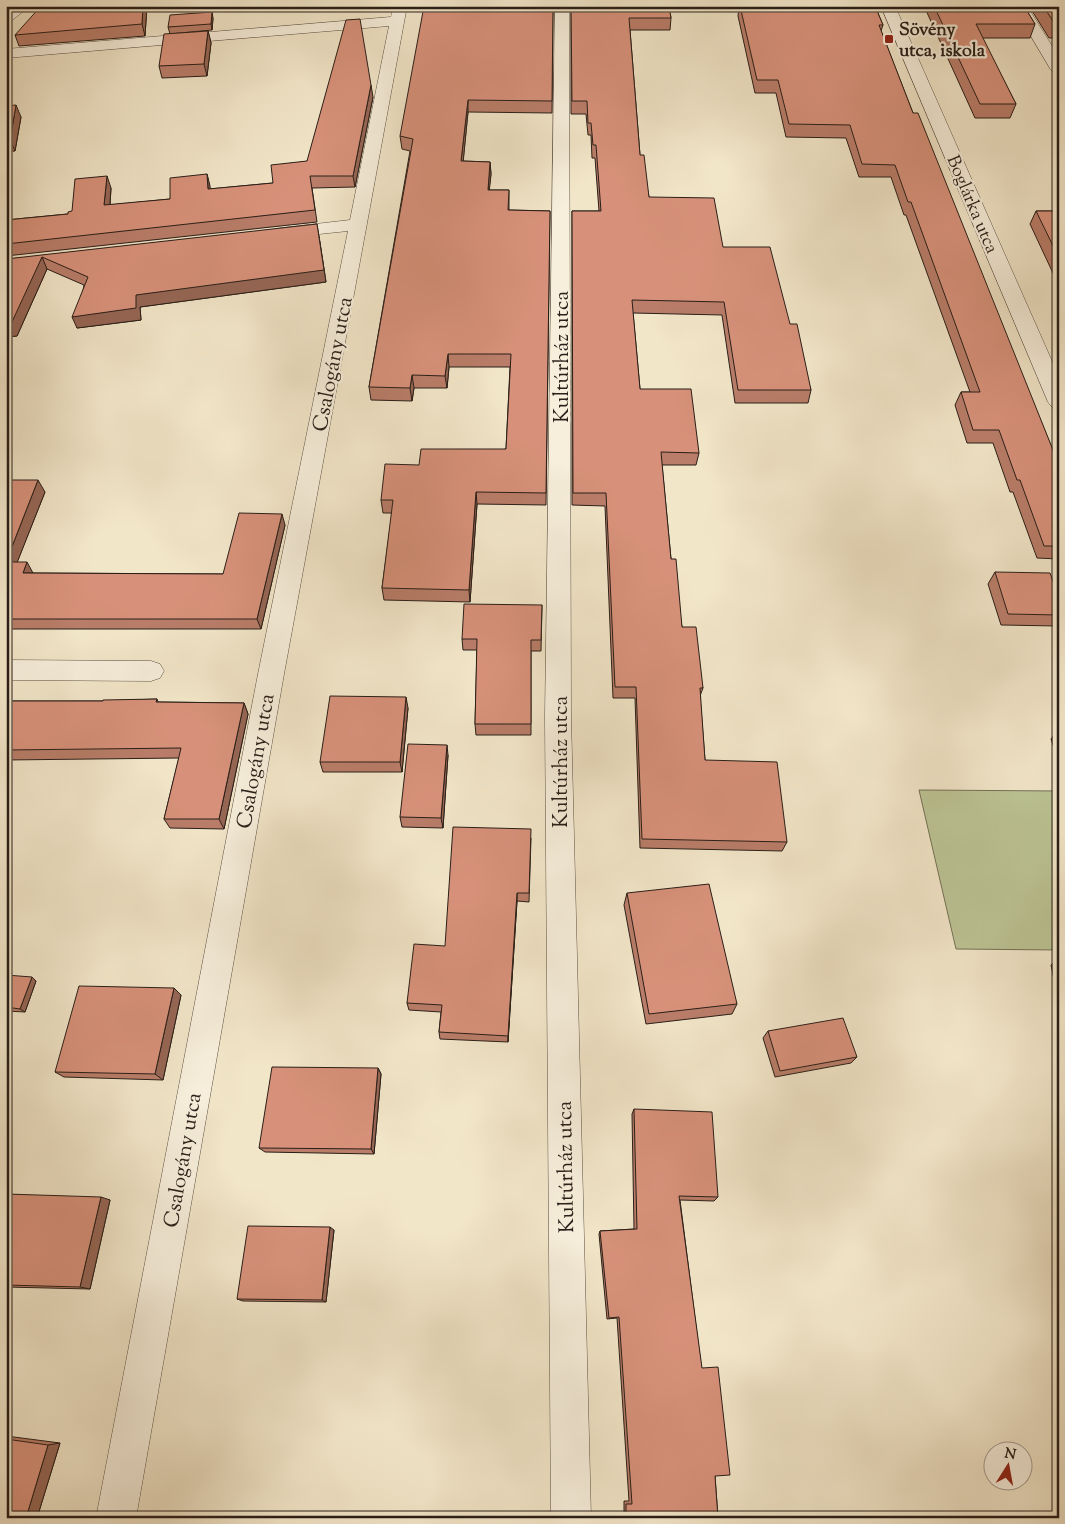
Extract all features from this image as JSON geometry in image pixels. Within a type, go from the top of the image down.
[{"type":"street","points":[[6,18],[23,6]]},
{"type":"street","name":"Kultúrház utca","points":[[562,6],[558,717],[571,1518]]},
{"type":"street","name":"Boglárka utca","points":[[888,6],[1059,402]]},
{"type":"street","points":[[1020,6],[1059,70]]},
{"type":"street","points":[[6,54],[398,14]]},
{"type":"street","name":"Csalogány utca","points":[[116,1518],[271,674],[398,14]]},
{"type":"street","points":[[261,235],[359,224]]},
{"type":"street","points":[[6,670],[151,672]]},
{"type":"green space","points":[[919,790],[1059,791],[1059,950],[956,949]]},
{"type":"building","points":[[41,6],[143,6],[142,24],[15,35]]},
{"type":"building","points":[[424,6],[553,6],[552,101],[468,100],[461,161],[490,162],[488,190],[509,190],[508,210],[550,211],[546,493],[476,492],[469,590],[382,588],[393,500],[381,500],[385,464],[419,465],[421,449],[506,449],[511,354],[448,354],[445,376],[412,375],[410,388],[369,387],[413,139],[400,136]]},
{"type":"building","points":[[571,6],[669,6],[671,18],[629,18],[640,155],[644,155],[649,197],[714,198],[723,247],[770,247],[790,324],[797,324],[811,390],[738,390],[724,302],[632,300],[640,389],[691,389],[699,453],[661,452],[671,559],[676,559],[682,627],[696,627],[703,688],[700,688],[705,760],[777,762],[787,842],[642,839],[636,687],[615,687],[606,493],[573,493],[572,211],[601,211],[596,145],[593,145],[591,123],[588,123],[587,101],[572,101]]},
{"type":"building","points":[[740,6],[875,6],[883,25],[879,25],[913,113],[918,113],[1059,465],[1059,546],[1044,546],[999,430],[973,430],[961,392],[980,392],[911,202],[908,202],[895,165],[862,164],[850,125],[789,124],[778,80],[757,80]]},
{"type":"building","points":[[934,6],[1024,6],[1035,24],[976,24],[1016,104],[980,104]]},
{"type":"building","points":[[1043,6],[1059,6],[1059,25],[1055,24]]},
{"type":"building","points":[[212,12],[211,24],[168,27],[170,15]]},
{"type":"building","points":[[360,19],[371,85],[353,176],[310,176],[315,210],[6,244],[6,220],[68,214],[68,212],[72,211],[75,179],[107,176],[104,205],[170,199],[170,178],[207,174],[208,189],[273,183],[271,165],[307,161],[346,20]]},
{"type":"building","points":[[208,31],[204,64],[159,66],[164,34]]},
{"type":"building","points":[[16,105],[10,140],[6,140],[6,106]]},
{"type":"building","points":[[1036,211],[1059,211],[1059,258]]},
{"type":"building","points":[[317,224],[324,270],[136,295],[136,308],[72,317],[88,277],[42,257],[11,324],[6,325],[6,259]]},
{"type":"building","points":[[6,480],[38,480],[6,562]]},
{"type":"building","points":[[239,513],[282,514],[257,619],[6,619],[6,562],[27,562],[23,573],[223,574]]},
{"type":"building","points":[[995,572],[1050,573],[1059,598],[1059,615],[1008,614]]},
{"type":"building","points":[[464,604],[542,605],[541,640],[531,640],[531,724],[475,724],[477,639],[462,639]]},
{"type":"building","points":[[330,696],[406,697],[400,762],[320,762]]},
{"type":"building","points":[[157,699],[156,702],[244,703],[219,819],[164,819],[181,748],[6,750],[6,701]]},
{"type":"building","points":[[408,744],[447,745],[441,818],[400,817]]},
{"type":"building","points":[[453,827],[531,829],[529,893],[517,893],[508,1036],[439,1032],[442,1005],[407,1003],[414,944],[445,946]]},
{"type":"building","points":[[709,884],[737,1004],[649,1014],[627,893]]},
{"type":"building","points":[[6,975],[32,977],[20,1009],[6,1007]]},
{"type":"building","points":[[79,986],[174,988],[155,1074],[55,1072]]},
{"type":"building","points":[[843,1018],[857,1057],[780,1071],[768,1031]]},
{"type":"building","points":[[272,1067],[378,1068],[371,1149],[259,1148]]},
{"type":"building","points":[[634,1109],[712,1112],[718,1197],[679,1196],[702,1368],[718,1367],[730,1475],[715,1476],[718,1518],[626,1518],[626,1504],[632,1504],[619,1317],[609,1318],[600,1231],[637,1229]]},
{"type":"building","points":[[6,1194],[101,1197],[80,1287],[6,1285]]},
{"type":"building","points":[[248,1226],[330,1227],[322,1300],[237,1299]]},
{"type":"building","points":[[6,1439],[48,1445],[26,1518],[6,1518]]},
{"type":"place","name":"Sövény utca, iskola","points":[[889,39]]}]
